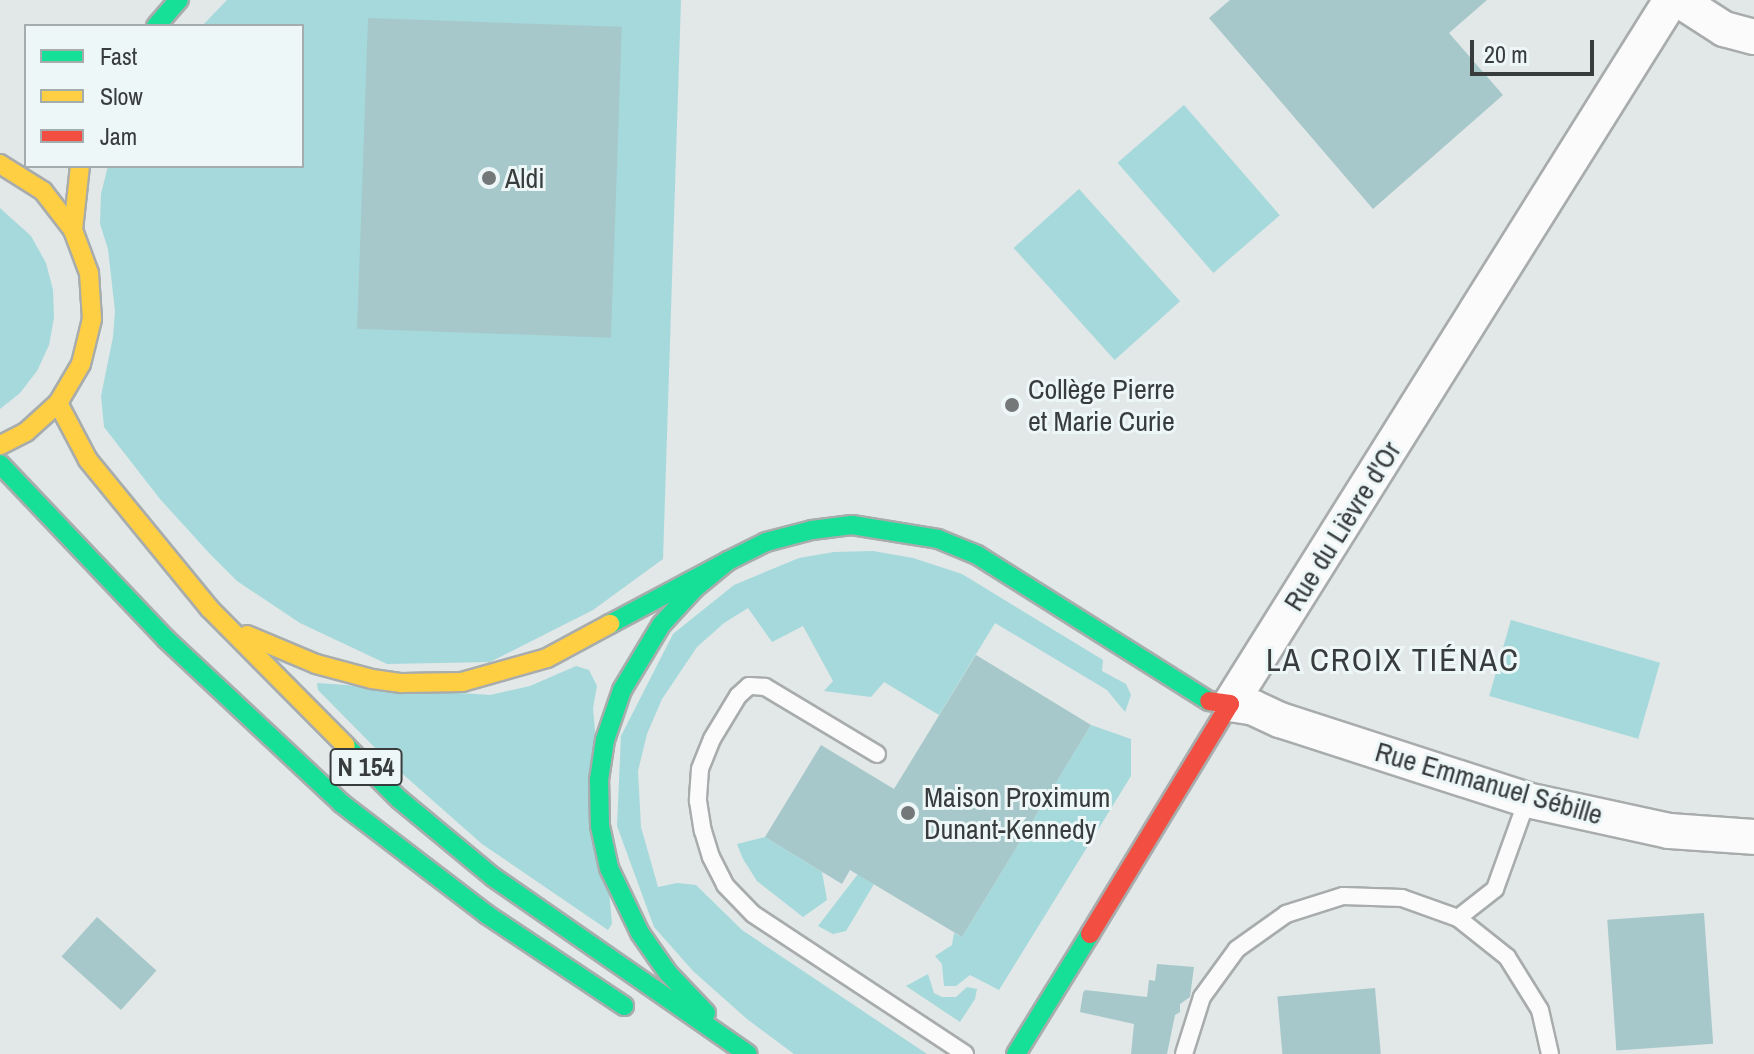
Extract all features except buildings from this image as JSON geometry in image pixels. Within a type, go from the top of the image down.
[{"type":"main road","points":[[158,24],[179,0]]},
{"type":"main road","points":[[0,445],[26,432],[58,403],[81,364],[92,319],[89,273],[73,230],[43,191],[0,164],[24,151]]},
{"type":"main road","points":[[73,230],[80,168]]},
{"type":"main road","name":"N 154","points":[[58,403],[88,460],[209,608],[337,739],[443,837],[544,914],[749,1054]]},
{"type":"main road","name":"N 154","points":[[0,464],[166,639],[341,803],[486,914],[643,1019]]},
{"type":"main road","points":[[209,608],[248,636],[277,650],[348,673],[402,683],[462,682],[547,658],[766,542],[833,526],[870,526],[938,539],[977,555],[1208,701],[1230,704]]},
{"type":"main road","points":[[728,561],[678,605],[634,665],[605,740],[598,803],[609,868],[640,933],[684,993],[749,1054]]},
{"type":"main road","name":"Rue du Lièvre d'Or","points":[[1016,1054],[1230,704]]},
{"type":"street","name":"Rue du Lièvre d'Or","points":[[1230,704],[1671,0]]},
{"type":"street","points":[[1679,0],[1716,25],[1754,37]]},
{"type":"street","name":"Rue Emmanuel Sébille","points":[[1230,704],[1254,708],[1527,800],[1669,831],[1754,837]]},
{"type":"lane","points":[[877,754],[765,687],[749,686],[738,696],[712,739],[700,769],[698,801],[703,831],[725,885],[753,914],[787,940],[965,1054]]},
{"type":"lane","points":[[1458,918],[1495,889],[1527,800]]},
{"type":"lane","points":[[1184,1054],[1202,997],[1237,949],[1286,914],[1343,896],[1402,898],[1458,918],[1507,957],[1540,1010],[1550,1054]]},
{"type":"shaded area","points":[[227,0],[681,0],[663,559],[593,610],[490,662],[387,664],[300,623],[237,581],[160,499],[104,427],[101,396],[115,311],[108,249],[100,224],[101,194],[108,168],[304,168],[304,24],[204,24]]},
{"type":"shaded area","points":[[1184,105],[1280,215],[1213,273],[1118,163]]},
{"type":"shaded area","points":[[1079,189],[1180,301],[1115,360],[1014,248]]},
{"type":"shaded area","points":[[0,208],[31,236],[46,263],[53,290],[54,318],[49,345],[37,371],[20,393],[0,409]]},
{"type":"shaded area","points":[[873,551],[913,558],[962,574],[1103,660],[1102,671],[1126,684],[1131,695],[1125,712],[1107,690],[995,623],[939,715],[884,682],[871,697],[824,691],[833,681],[803,626],[772,642],[748,608],[724,623],[697,647],[662,699],[647,734],[638,771],[641,827],[658,887],[677,883],[696,885],[742,930],[927,1054],[794,1054],[747,1019],[693,971],[654,927],[617,826],[621,736],[673,634],[734,585],[799,558],[834,552]]},
{"type":"shaded area","points":[[1511,620],[1660,663],[1638,739],[1489,696]]},
{"type":"shaded area","points":[[576,666],[589,670],[597,686],[593,708],[612,924],[608,930],[482,844],[388,761],[318,690],[317,683],[490,695],[530,686]]},
{"type":"shaded area","points":[[1091,725],[1131,739],[1131,776],[999,990],[970,975],[956,986],[944,986],[942,964],[935,956],[952,945],[954,933],[962,937]]},
{"type":"shaded area","points":[[765,837],[822,872],[827,900],[803,917],[757,881],[743,859],[737,844]]},
{"type":"shaded area","points":[[858,874],[874,884],[846,931],[833,934],[818,926]]},
{"type":"shaded area","points":[[928,974],[934,993],[942,997],[956,997],[967,987],[977,989],[975,999],[960,1022],[906,986]]},
{"type":"traffic: fast","points":[[158,24],[179,0]]},
{"type":"traffic: fast","points":[[0,464],[166,639],[341,803],[486,914],[624,1006]]},
{"type":"traffic: fast","points":[[706,1013],[668,973],[640,933],[609,868],[600,826],[599,780],[605,740],[622,690],[661,625],[695,588],[728,561],[766,542],[812,530],[852,525],[938,539],[977,555],[1209,701]]},
{"type":"traffic: fast","points":[[610,624],[728,561]]},
{"type":"traffic: fast","points":[[346,746],[399,799],[493,877],[748,1054]]},
{"type":"traffic: fast","points":[[1016,1054],[1090,934]]},
{"type":"traffic: slow","points":[[0,164],[43,191],[73,230],[89,273],[92,319],[81,364],[58,403],[26,432],[0,445]]},
{"type":"traffic: slow","points":[[73,230],[80,168]]},
{"type":"traffic: slow","points":[[58,403],[88,460],[209,608],[346,746]]},
{"type":"traffic: slow","points":[[247,635],[316,664],[372,679],[402,683],[462,682],[547,658],[610,624]]},
{"type":"traffic: jam","points":[[1090,934],[1230,704],[1209,701]]},
{"type":"place","name":"Aldi","points":[[489,178]]},
{"type":"place","name":"Collège Pierre et Marie Curie","points":[[1012,405]]},
{"type":"place","name":"Maison Proximum Dunant-Kennedy","points":[[908,813]]},
{"type":"district","name":"LA CROIX TIÉNAC","points":[[1393,660]]}]
